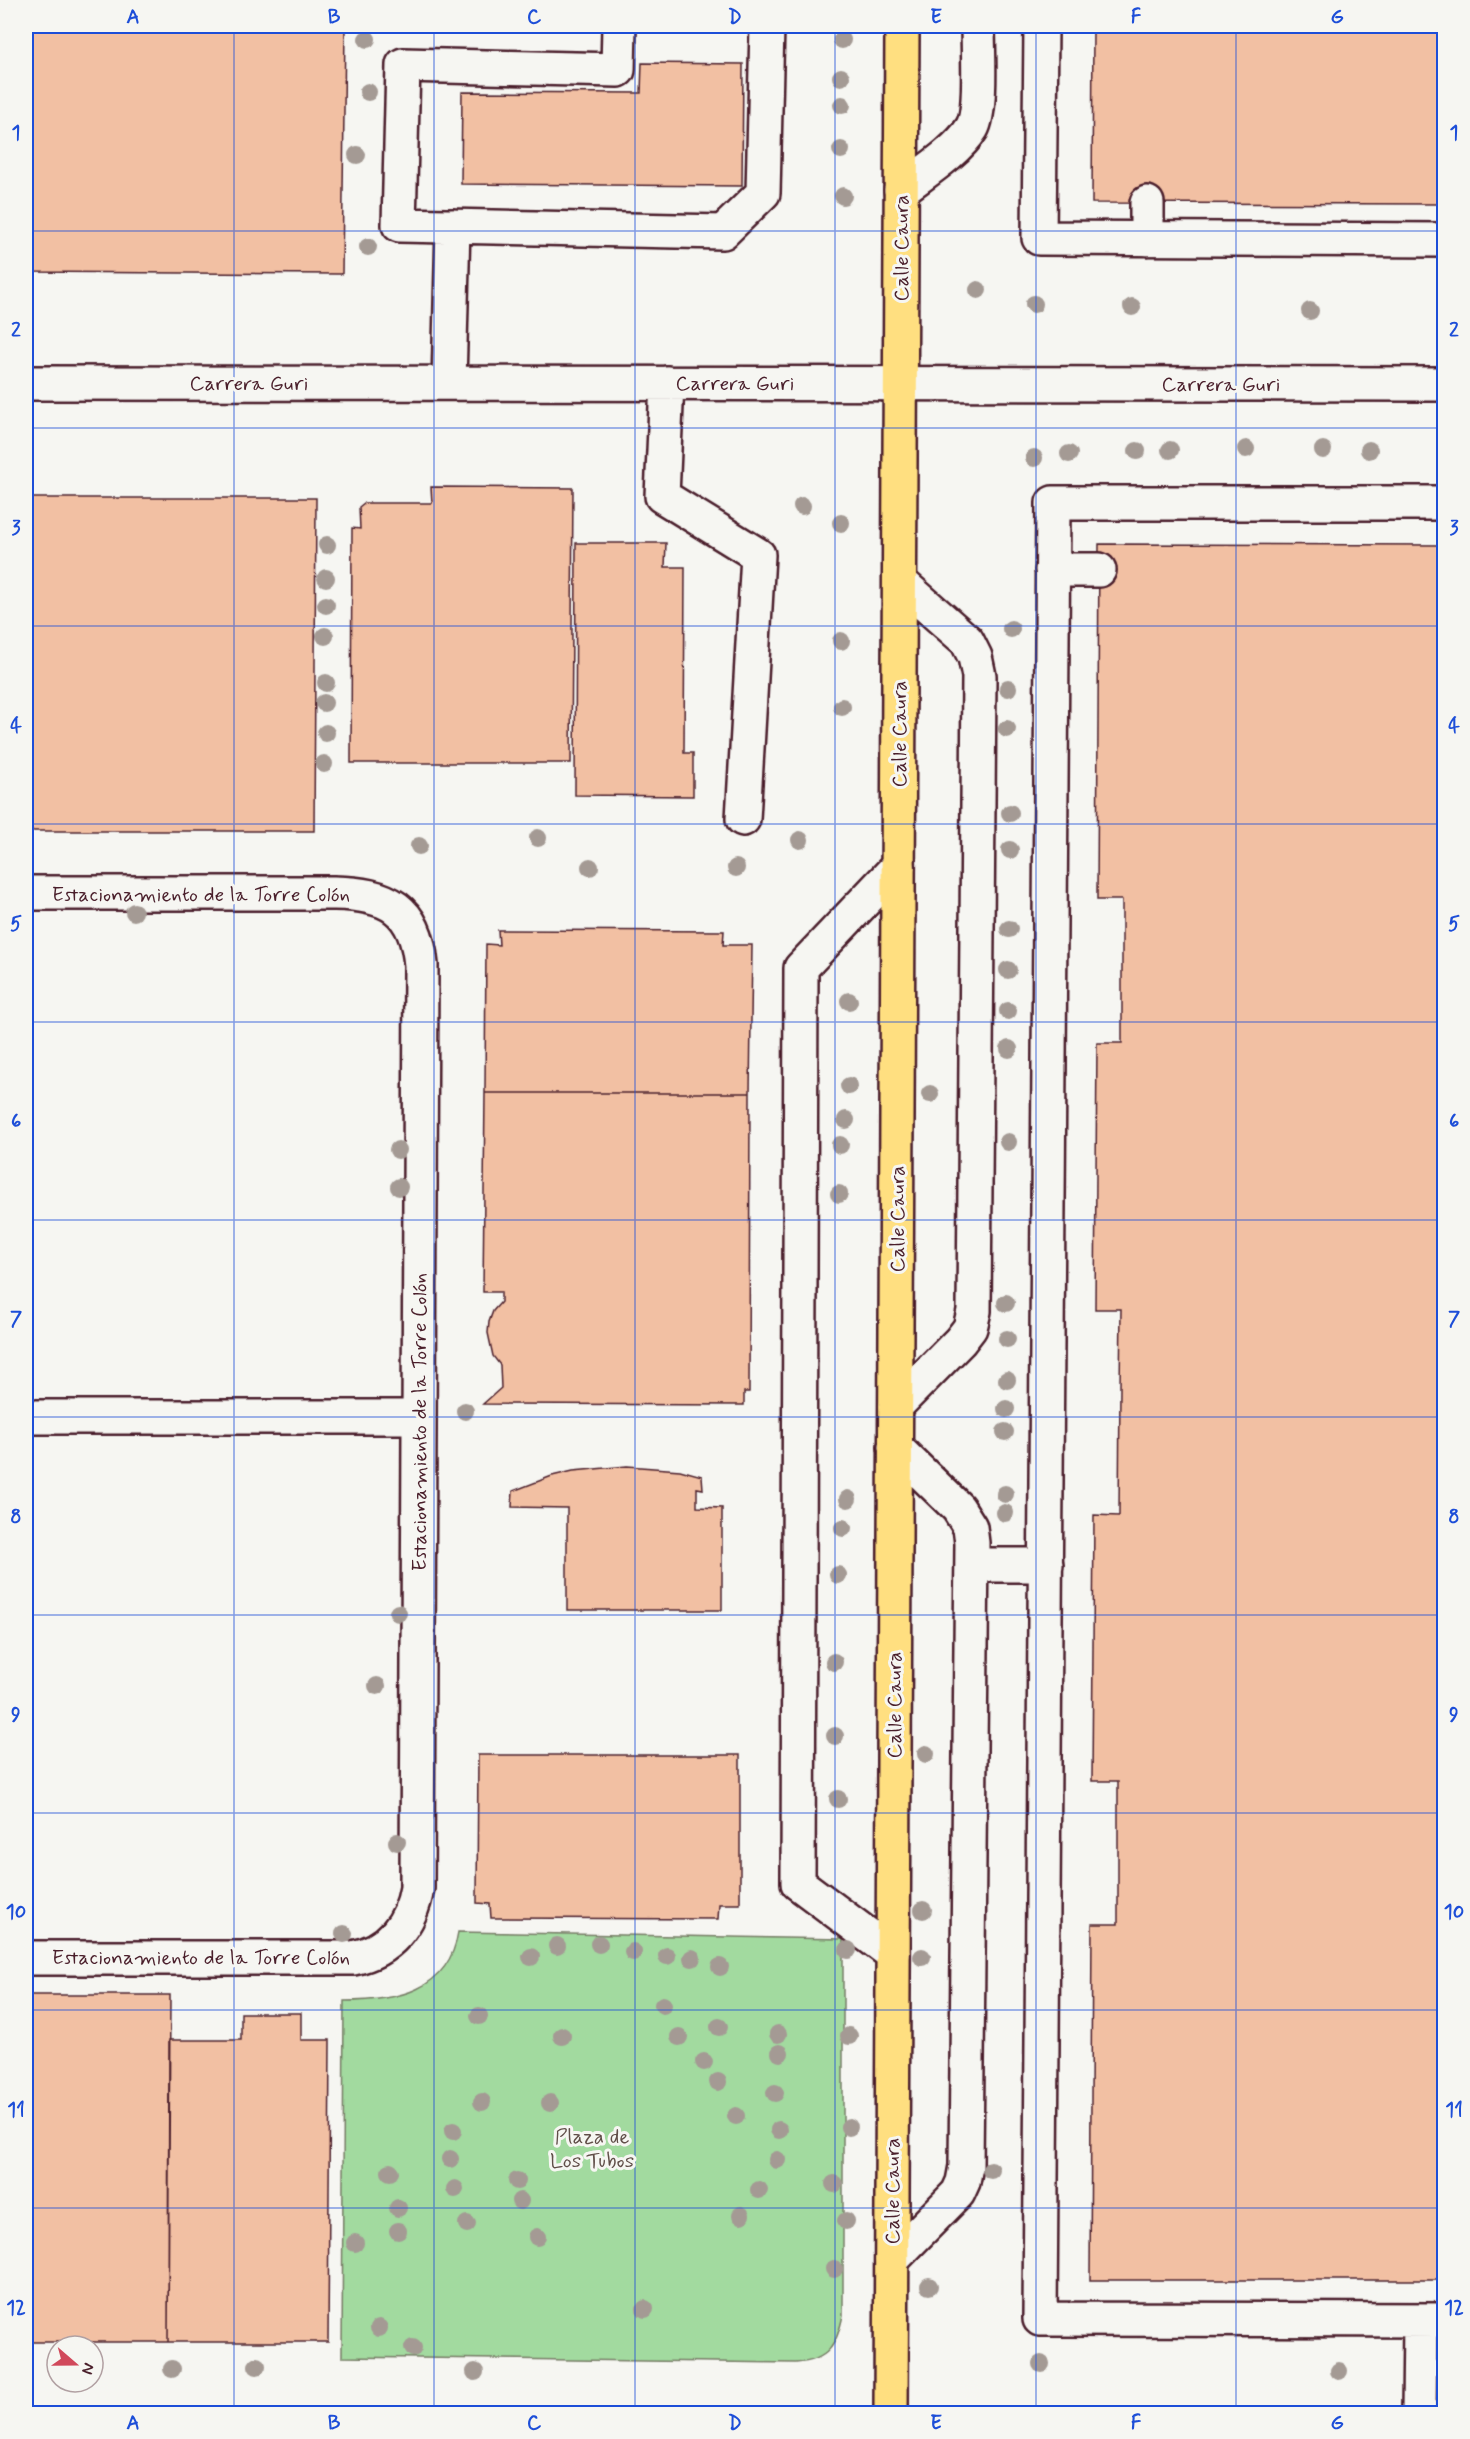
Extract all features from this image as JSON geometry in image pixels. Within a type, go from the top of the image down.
[{"type":"main road","name":"Calle Caura","points":[[891,2414],[902,26]]},
{"type":"street","points":[[619,26],[618,70],[404,65],[399,225],[723,232],[763,193],[767,26]]},
{"type":"street","points":[[901,190],[956,146],[972,128],[977,113],[978,26]]},
{"type":"street","points":[[1041,26],[1039,238],[1444,240]]},
{"type":"street","points":[[1147,203],[1147,239]]},
{"type":"street","points":[[449,383],[453,226]]},
{"type":"street","name":"Carrera Guri","points":[[26,383],[1444,384]]},
{"type":"street","points":[[666,383],[662,496],[758,555],[743,819]]},
{"type":"street","points":[[1419,2414],[1432,2320],[1040,2319],[1052,570],[1053,502],[1444,503]]},
{"type":"street","points":[[1052,570],[1099,570]]},
{"type":"street","points":[[896,1406],[960,1341],[970,1328],[974,1311],[979,676],[975,657],[967,640],[900,582]]},
{"type":"street","points":[[893,1954],[798,1883],[801,968],[898,866]]},
{"type":"street","name":"Estacionamiento de la Torre Colón","points":[[26,893],[353,893],[366,895],[387,903],[404,915],[412,925],[417,938],[421,965],[417,1888],[414,1903],[400,1930],[378,1950],[366,1956],[339,1959],[26,1958]]},
{"type":"street","points":[[26,1417],[419,1417]]},
{"type":"street","points":[[892,2260],[958,2193],[966,2166],[972,1565],[970,1527],[964,1517],[958,1508],[895,1447]]},
{"type":"street","points":[[972,1565],[1046,1565]]},
{"type":"green space","name":"Plaza de Los Tubos","points":[[458,1932],[843,1939],[843,2315],[838,2334],[824,2355],[807,2362],[796,2363],[342,2357],[344,2001],[382,1999],[417,1989],[444,1968],[453,1952]]},
{"type":"building","points":[[26,26],[345,26],[342,274],[26,272]]},
{"type":"building","points":[[1093,26],[1444,26],[1444,204],[1092,203]]},
{"type":"building","points":[[642,63],[743,64],[742,186],[461,184],[462,92],[641,93]]},
{"type":"building","points":[[431,487],[573,488],[571,763],[351,763],[352,528],[360,529],[359,507],[364,503],[432,503]]},
{"type":"building","points":[[26,498],[316,498],[314,831],[26,831]]},
{"type":"building","points":[[576,543],[666,543],[665,567],[685,567],[684,753],[693,753],[693,796],[575,795]]},
{"type":"building","points":[[1099,544],[1444,545],[1444,2280],[1090,2280],[1092,1924],[1118,1924],[1118,1781],[1092,1781],[1094,1515],[1119,1516],[1121,1309],[1095,1309],[1097,1043],[1122,1043],[1122,900],[1097,900]]},
{"type":"building","points":[[498,930],[724,931],[723,945],[752,945],[750,1093],[485,1093],[486,944],[499,945]]},
{"type":"building","points":[[485,1093],[750,1093],[749,1392],[744,1392],[744,1405],[483,1404],[501,1388],[500,1365],[493,1356],[488,1333],[493,1311],[501,1302],[501,1292],[483,1292]]},
{"type":"building","points":[[627,1466],[680,1470],[702,1476],[703,1489],[697,1488],[697,1507],[722,1508],[722,1610],[567,1610],[567,1508],[512,1507],[513,1491],[552,1476],[573,1471]]},
{"type":"building","points":[[478,1755],[740,1755],[740,1904],[719,1904],[718,1919],[491,1918],[490,1904],[477,1903]]},
{"type":"building","points":[[26,1995],[170,1995],[168,2342],[105,2342],[105,2334],[45,2334],[45,2342],[26,2342]]},
{"type":"building","points":[[241,2013],[301,2013],[301,2040],[330,2040],[328,2342],[168,2342],[169,2040],[241,2040]]}]
